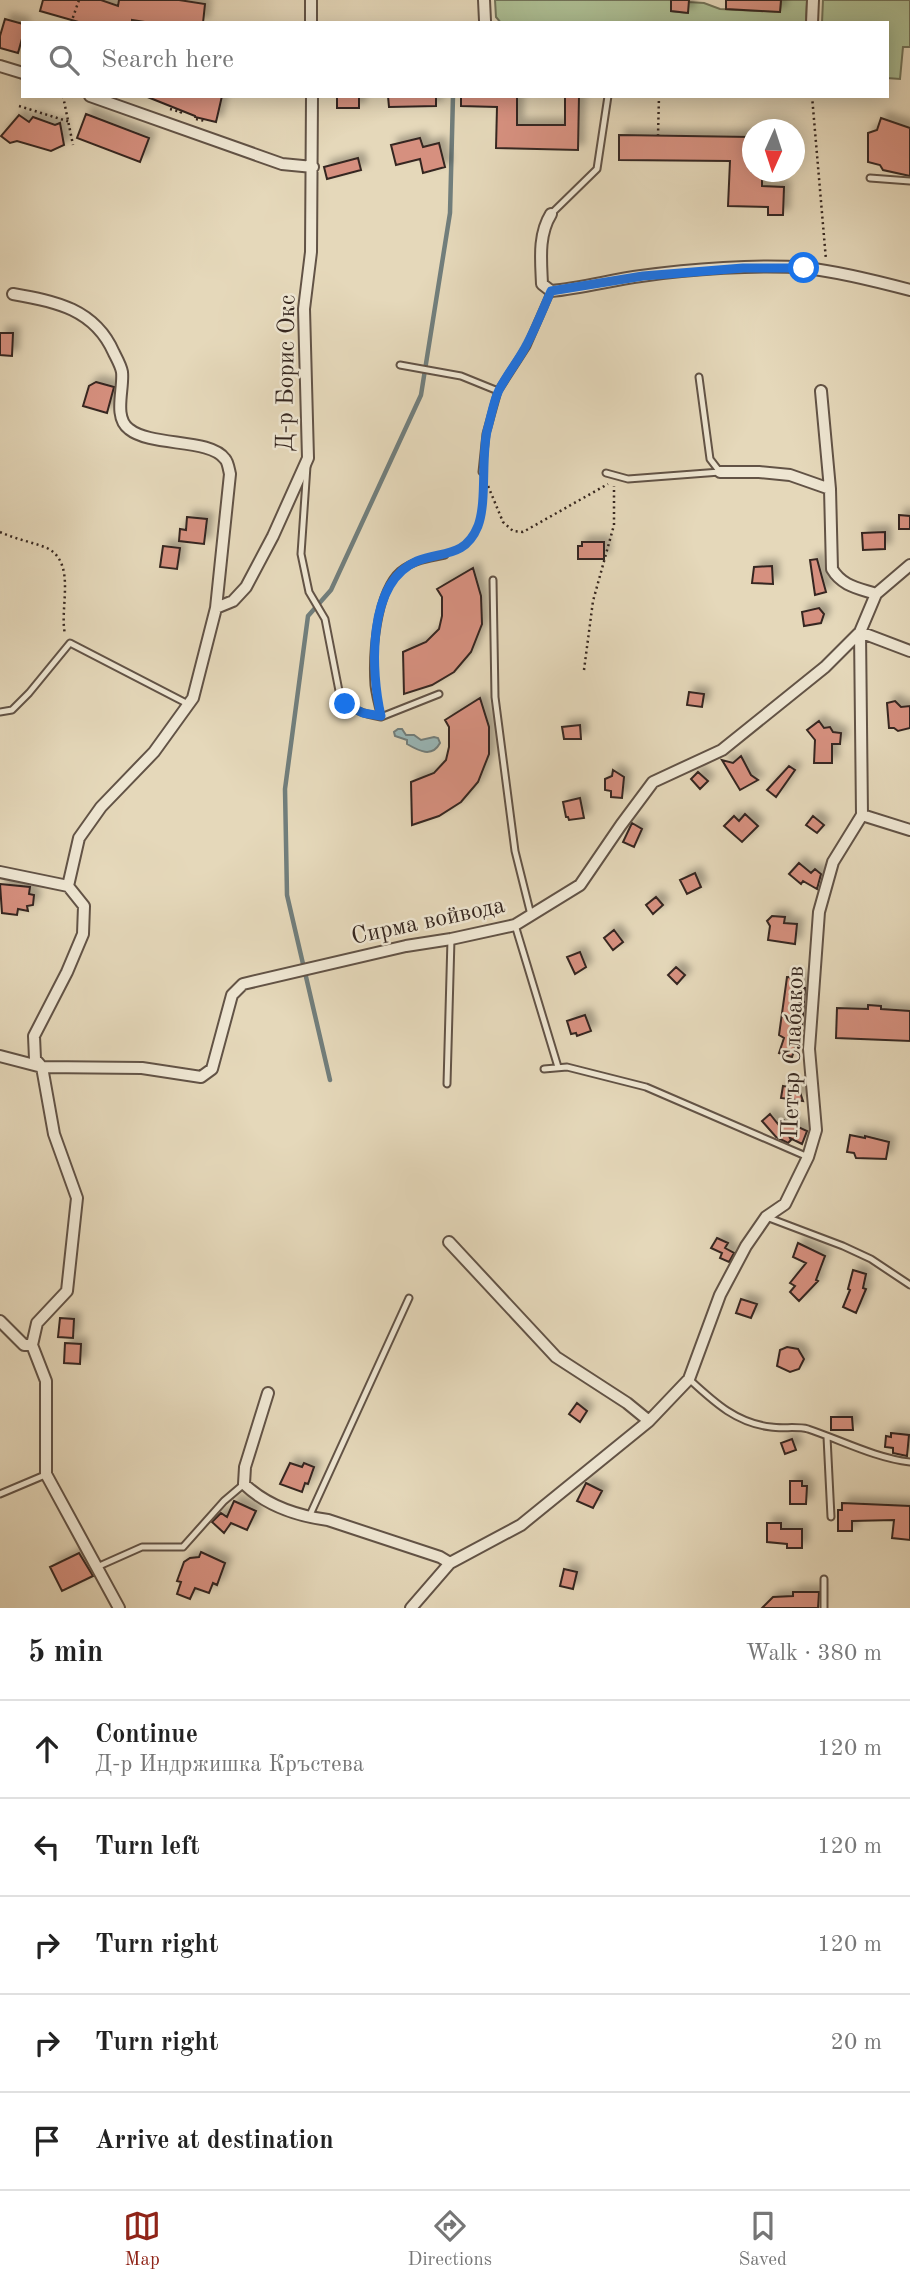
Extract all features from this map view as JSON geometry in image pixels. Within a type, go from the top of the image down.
[{"type":"street","points":[[311,0],[311,21]]},
{"type":"street","points":[[484,0],[486,21]]},
{"type":"street","points":[[812,21],[813,0]]},
{"type":"street","points":[[0,66],[21,72]]},
{"type":"street","points":[[96,98],[282,164],[313,167]]},
{"type":"street","name":"Д-р Борис Окс","points":[[216,608],[233,601],[246,587],[282,517],[308,458],[304,309],[311,252],[312,98]]},
{"type":"street","points":[[551,214],[544,225],[541,251],[542,284],[551,291],[643,276],[731,269],[804,268],[865,278],[910,290]]},
{"type":"street","points":[[13,294],[58,302],[77,311],[107,335],[122,370],[121,417],[128,429],[151,439],[211,449],[225,458],[230,474],[216,608],[193,698],[153,752],[101,807],[79,838],[68,886]]},
{"type":"street","points":[[821,391],[830,489],[832,569],[839,580],[849,586],[876,594]]},
{"type":"street","points":[[720,472],[790,475],[830,489]]},
{"type":"street","name":"Сирма войвода","points":[[0,1056],[42,1067],[142,1068],[201,1077],[212,1069],[232,995],[243,984],[406,946],[515,925],[580,885],[653,782],[722,750],[825,667],[860,632],[876,594],[910,565]]},
{"type":"street","points":[[910,651],[860,632],[862,815],[910,830]]},
{"type":"street","name":"Петър Слабаков","points":[[411,1608],[450,1563],[522,1525],[649,1421],[689,1379],[720,1295],[746,1246],[766,1217],[785,1204],[808,1157],[816,1130],[809,1049],[819,912],[833,862],[862,815]]},
{"type":"street","points":[[0,872],[68,886],[83,906],[83,934],[34,1037],[35,1059],[42,1067],[54,1134],[77,1198],[67,1291],[37,1322],[33,1345],[46,1381],[46,1474],[119,1608]]},
{"type":"street","points":[[449,1242],[556,1357],[627,1403],[649,1421]]},
{"type":"street","points":[[0,1321],[24,1345],[33,1345]]},
{"type":"street","points":[[268,1393],[245,1467],[244,1484],[258,1498],[309,1517],[440,1557],[450,1563]]},
{"type":"lane","points":[[551,214],[597,169],[608,98]]},
{"type":"lane","points":[[870,178],[910,181]]},
{"type":"lane","points":[[482,472],[486,435],[498,391],[527,346],[551,291]]},
{"type":"lane","points":[[400,365],[461,376],[498,391]]},
{"type":"lane","points":[[699,377],[710,459],[720,472]]},
{"type":"lane","points":[[308,458],[301,554],[309,592],[325,619],[340,696],[345,704],[363,713],[381,716],[439,694]]},
{"type":"lane","points":[[606,473],[628,479],[720,472]]},
{"type":"lane","points":[[381,716],[374,687],[376,640],[381,607],[388,586],[399,572],[417,561],[445,555]]},
{"type":"lane","points":[[493,580],[495,697],[515,851],[531,915]]},
{"type":"lane","points":[[0,712],[12,710],[70,643],[188,704]]},
{"type":"lane","points":[[515,925],[558,1067]]},
{"type":"lane","points":[[447,1084],[451,939]]},
{"type":"lane","points":[[544,1069],[558,1067],[646,1087],[808,1157]]},
{"type":"lane","points":[[766,1217],[843,1245],[871,1259],[910,1285]]},
{"type":"lane","points":[[309,1517],[409,1298]]},
{"type":"lane","points":[[689,1379],[741,1420],[777,1428],[805,1428],[910,1462]]},
{"type":"lane","points":[[827,1437],[831,1517]]},
{"type":"lane","points":[[0,1494],[46,1474]]},
{"type":"lane","points":[[97,1567],[142,1547],[183,1547],[224,1501],[244,1484]]},
{"type":"lane","points":[[824,1579],[824,1608]]},
{"type":"path","points":[[72,21],[79,0]]},
{"type":"path","points":[[63,98],[73,145]]},
{"type":"path","points":[[658,136],[659,98]]},
{"type":"path","points":[[812,98],[827,271]]},
{"type":"path","points":[[19,106],[69,122]]},
{"type":"path","points":[[170,109],[181,112]]},
{"type":"path","points":[[196,118],[205,121]]},
{"type":"path","points":[[482,472],[503,522],[513,531],[523,532],[558,514],[603,485],[628,479]]},
{"type":"path","points":[[445,555],[464,547],[477,527],[481,513],[482,472]]},
{"type":"path","points":[[584,670],[593,601],[614,525],[613,483]]},
{"type":"path","points":[[0,532],[48,549],[59,557],[64,572],[63,627],[70,643]]},
{"type":"green space","points":[[495,0],[671,0],[671,11],[687,13],[688,2],[704,3],[720,9],[780,12],[781,0],[807,0],[806,21],[499,21],[496,17]]},
{"type":"green space","points":[[823,0],[910,0],[910,47],[903,47],[900,79],[889,78],[889,21],[822,21]]},
{"type":"water","points":[[398,729],[421,740],[438,738],[440,743],[429,752],[421,751],[407,744],[407,740],[395,736],[394,732]]},
{"type":"building","points":[[43,0],[101,0],[118,6],[119,0],[179,0],[205,4],[203,21],[75,21],[40,11]]},
{"type":"building","points":[[671,0],[689,0],[688,13],[671,11]]},
{"type":"building","points":[[726,0],[781,0],[780,12],[726,9]]},
{"type":"building","points":[[5,19],[21,23],[18,53],[0,48]]},
{"type":"building","points":[[150,98],[222,98],[216,122]]},
{"type":"building","points":[[337,98],[359,98],[359,108],[337,108]]},
{"type":"building","points":[[388,98],[436,98],[436,106],[389,107]]},
{"type":"building","points":[[461,98],[517,98],[517,125],[565,125],[565,98],[579,98],[578,150],[496,148],[497,107],[461,106]]},
{"type":"building","points":[[86,114],[149,138],[140,162],[77,138]]},
{"type":"building","points":[[19,115],[29,122],[33,117],[55,125],[60,123],[64,145],[51,151],[17,141],[10,143],[1,136]]},
{"type":"building","points":[[881,118],[910,128],[910,176],[883,170],[880,165],[868,162],[868,133],[877,130]]},
{"type":"building","points":[[619,135],[742,137],[742,182],[762,182],[762,186],[784,187],[783,215],[768,215],[768,207],[728,206],[730,161],[619,160]]},
{"type":"building","points":[[420,138],[423,147],[439,143],[445,167],[423,173],[420,159],[396,165],[391,145]]},
{"type":"building","points":[[358,158],[361,170],[327,179],[324,167]]},
{"type":"building","points":[[0,333],[13,333],[12,356],[0,355]]},
{"type":"building","points":[[96,382],[114,387],[107,413],[83,406],[89,386]]},
{"type":"building","points":[[899,515],[910,516],[910,529],[899,529]]},
{"type":"building","points":[[187,517],[207,519],[204,544],[179,541],[180,529],[186,530]]},
{"type":"building","points":[[885,532],[885,549],[863,550],[862,533]]},
{"type":"building","points":[[582,542],[604,542],[604,559],[578,559],[578,546],[582,546]]},
{"type":"building","points":[[163,546],[180,548],[177,569],[160,567]]},
{"type":"building","points":[[817,559],[826,592],[815,595],[810,560]]},
{"type":"building","points":[[772,566],[773,584],[752,583],[754,567]]},
{"type":"building","points":[[473,568],[481,596],[482,624],[471,652],[454,672],[432,685],[404,694],[403,652],[426,642],[439,629],[442,597],[437,589]]},
{"type":"building","points":[[819,608],[824,614],[821,623],[804,626],[802,612]]},
{"type":"building","points":[[689,692],[704,694],[702,707],[687,705]]},
{"type":"building","points":[[480,698],[489,727],[489,754],[478,782],[461,802],[439,816],[412,825],[411,782],[434,773],[446,760],[449,727],[445,720]]},
{"type":"building","points":[[895,701],[901,707],[910,706],[910,728],[898,731],[889,728],[887,703]]},
{"type":"building","points":[[819,721],[824,728],[830,727],[833,732],[841,733],[840,744],[832,744],[832,763],[814,763],[815,740],[807,730]]},
{"type":"building","points":[[580,725],[581,739],[564,739],[562,727]]},
{"type":"building","points":[[741,756],[751,775],[758,780],[740,790],[722,760],[733,763]]},
{"type":"building","points":[[789,766],[795,770],[776,797],[767,790]]},
{"type":"building","points":[[613,770],[624,777],[622,798],[611,797],[611,791],[605,790],[605,779],[612,776]]},
{"type":"building","points":[[698,772],[708,781],[700,789],[691,779]]},
{"type":"building","points":[[580,798],[584,818],[569,820],[563,802]]},
{"type":"building","points":[[745,814],[758,826],[742,842],[724,826],[734,816],[739,821]]},
{"type":"building","points":[[813,816],[824,825],[817,833],[806,825]]},
{"type":"building","points":[[632,823],[642,829],[634,847],[623,842]]},
{"type":"building","points":[[799,863],[811,873],[815,869],[821,874],[817,889],[803,881],[801,884],[789,874]]},
{"type":"building","points":[[695,873],[701,887],[687,894],[680,880]]},
{"type":"building","points":[[0,884],[30,887],[29,894],[34,895],[33,905],[27,906],[28,911],[18,909],[17,915],[2,913]]},
{"type":"building","points":[[656,897],[663,905],[653,914],[646,905]]},
{"type":"building","points":[[772,916],[785,917],[784,923],[797,924],[795,944],[768,940],[770,926],[767,921]]},
{"type":"building","points":[[614,930],[623,942],[613,950],[604,938]]},
{"type":"building","points":[[580,952],[586,967],[575,974],[567,957]]},
{"type":"building","points":[[676,967],[685,975],[677,984],[668,975]]},
{"type":"building","points":[[787,977],[801,978],[800,988],[805,988],[802,1028],[791,1025],[795,1048],[792,1057],[779,1053],[784,1038],[779,1035]]},
{"type":"building","points":[[868,1005],[881,1006],[881,1009],[910,1011],[910,1041],[836,1038],[837,1008],[868,1009]]},
{"type":"building","points":[[585,1015],[591,1031],[577,1036],[576,1033],[571,1034],[567,1021]]},
{"type":"building","points":[[783,1086],[799,1089],[803,1101],[781,1098]]},
{"type":"building","points":[[770,1114],[778,1124],[783,1120],[807,1131],[802,1144],[790,1138],[788,1143],[776,1137],[762,1121]]},
{"type":"building","points":[[850,1135],[889,1142],[886,1159],[856,1158],[854,1153],[847,1152]]},
{"type":"building","points":[[717,1238],[728,1243],[725,1248],[734,1253],[729,1262],[720,1258],[722,1253],[711,1248]]},
{"type":"building","points":[[798,1243],[825,1256],[816,1280],[818,1281],[799,1301],[790,1292],[795,1286],[790,1283],[806,1263],[793,1257]]},
{"type":"building","points":[[853,1270],[866,1274],[863,1288],[866,1289],[856,1313],[843,1307],[850,1290],[848,1289]]},
{"type":"building","points":[[741,1299],[757,1304],[751,1318],[736,1313]]},
{"type":"building","points":[[60,1318],[74,1319],[73,1338],[58,1337]]},
{"type":"building","points":[[65,1343],[81,1344],[80,1364],[64,1363]]},
{"type":"building","points":[[787,1347],[798,1349],[804,1359],[799,1369],[790,1372],[777,1366],[780,1350]]},
{"type":"building","points":[[577,1403],[587,1411],[580,1422],[569,1414]]},
{"type":"building","points":[[831,1417],[852,1417],[853,1430],[831,1430]]},
{"type":"building","points":[[891,1433],[909,1435],[907,1456],[893,1453],[893,1448],[885,1447],[886,1436],[891,1437]]},
{"type":"building","points":[[792,1439],[796,1450],[785,1454],[781,1443]]},
{"type":"building","points":[[290,1463],[302,1467],[304,1463],[314,1467],[302,1492],[280,1484]]},
{"type":"building","points":[[790,1481],[802,1481],[802,1486],[807,1486],[806,1504],[790,1504]]},
{"type":"building","points":[[586,1483],[602,1491],[593,1508],[577,1501]]},
{"type":"building","points":[[234,1501],[256,1511],[247,1530],[231,1523],[224,1533],[212,1522],[221,1513],[227,1517]]},
{"type":"building","points":[[842,1503],[910,1506],[910,1540],[892,1538],[894,1520],[852,1521],[852,1531],[838,1531],[838,1510],[842,1510]]},
{"type":"building","points":[[767,1523],[781,1523],[781,1529],[802,1529],[802,1548],[787,1548],[787,1544],[767,1542]]},
{"type":"building","points":[[201,1552],[225,1563],[217,1585],[213,1583],[209,1593],[195,1588],[190,1599],[177,1594],[181,1582],[177,1581],[184,1562],[199,1557]]},
{"type":"building","points":[[79,1553],[93,1576],[62,1591],[50,1567]]},
{"type":"building","points":[[564,1569],[577,1572],[573,1589],[560,1586]]},
{"type":"building","points":[[793,1592],[819,1592],[818,1608],[762,1608],[773,1597],[793,1596]]},
{"type":"waterway","points":[[330,1080],[287,895],[285,789],[308,616],[331,590],[421,395],[450,213],[453,98]]},
{"type":"route","points":[[345,704],[363,713],[381,716],[374,687],[376,640],[381,607],[388,586],[399,572],[417,561],[445,555],[464,547],[477,527],[481,513],[486,435],[498,391],[527,346],[551,291],[643,276],[743,268],[804,268]]}]
